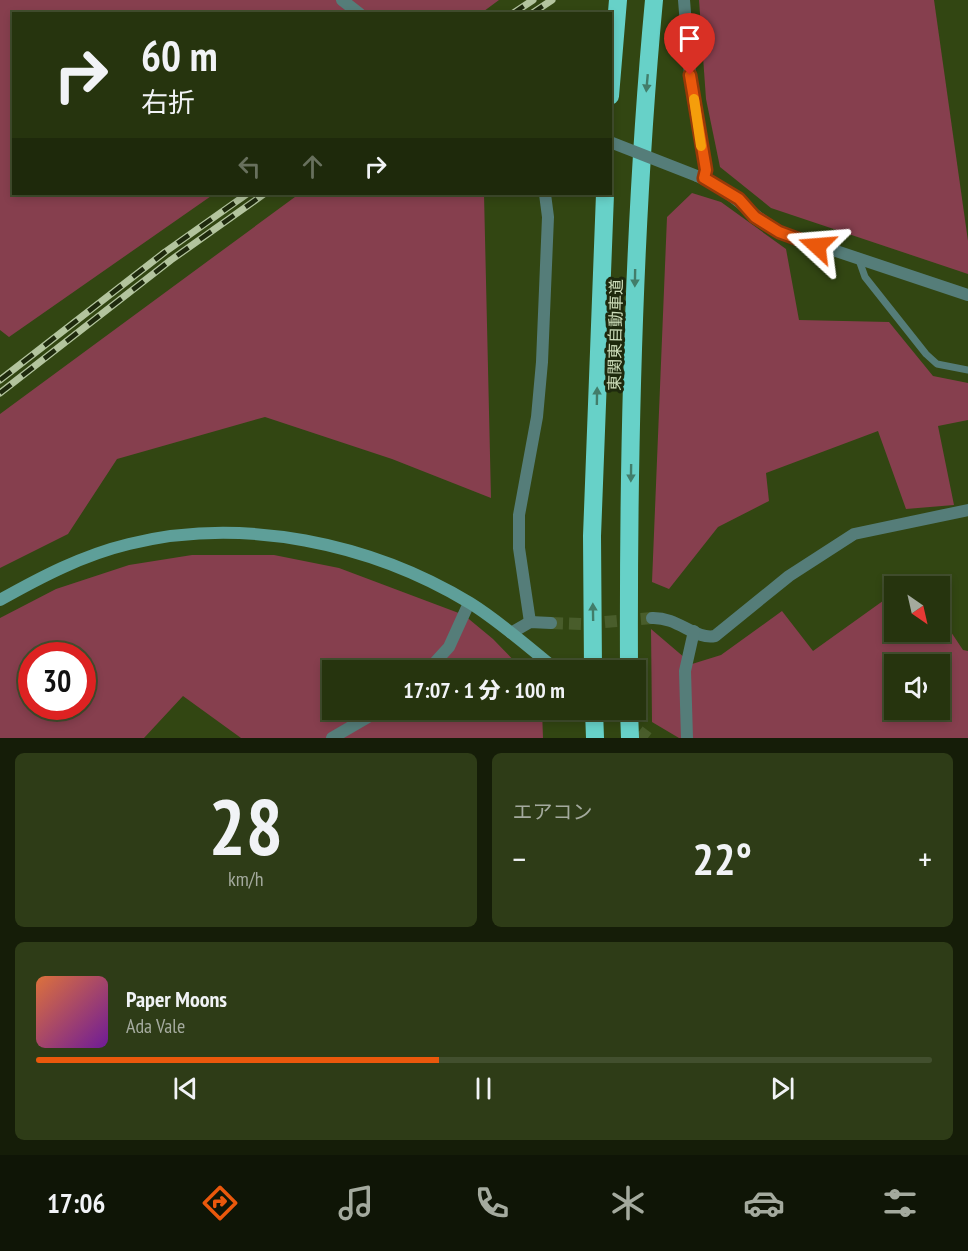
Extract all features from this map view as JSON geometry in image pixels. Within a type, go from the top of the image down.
[{"type":"highway","points":[[612,70],[618,0]]},
{"type":"highway","name":"東関東自動車道","points":[[628,660],[635,265],[640,163],[654,0]]},
{"type":"highway","name":"東関東自動車道","points":[[593,660],[592,536],[605,195]]},
{"type":"highway","points":[[594,720],[594,738]]},
{"type":"highway","points":[[629,720],[630,738]]},
{"type":"street","points":[[342,0],[357,12]]},
{"type":"street","points":[[684,0],[690,75],[706,170],[700,177]]},
{"type":"street","points":[[612,143],[700,177],[739,199],[755,217],[779,232],[968,296]]},
{"type":"street","points":[[530,622],[519,548],[519,515],[537,417],[542,362],[548,218],[544,195]]},
{"type":"street","points":[[652,618],[665,617],[706,638],[715,636],[789,576],[854,534],[968,510]]},
{"type":"street","points":[[0,600],[54,571],[129,544],[211,533],[267,536],[334,545],[384,560],[469,603],[544,660]]},
{"type":"street","points":[[437,660],[449,647],[469,603]]},
{"type":"street","points":[[511,633],[530,622],[551,623]]},
{"type":"street","points":[[687,738],[685,671],[694,631]]},
{"type":"street","points":[[332,738],[363,720]]},
{"type":"lane","points":[[859,260],[865,277],[926,354],[937,364],[968,370]]},
{"type":"shaded area","points":[[0,0],[499,0],[483,12],[12,12],[12,195],[213,195],[9,337],[0,330]]},
{"type":"shaded area","points":[[699,0],[934,0],[968,241],[968,274],[771,208],[720,167],[706,99]]},
{"type":"shaded area","points":[[692,193],[721,202],[786,249],[799,320],[889,322],[933,376],[968,383],[968,420],[938,426],[954,505],[906,509],[878,431],[766,473],[769,501],[718,527],[669,589],[652,582],[667,217]]},
{"type":"shaded area","points":[[298,195],[484,195],[491,498],[392,459],[265,417],[117,459],[68,534],[0,568],[0,414]]},
{"type":"shaded area","points":[[192,555],[274,555],[339,568],[464,615],[493,639],[513,660],[322,660],[322,720],[542,720],[543,738],[241,738],[183,696],[144,738],[0,738],[0,618],[56,589],[129,565]]},
{"type":"shaded area","points":[[884,600],[884,642],[950,642],[950,630],[963,650],[968,651],[968,738],[679,738],[652,722],[651,629],[692,664],[721,655],[782,611],[813,651]]},
{"type":"tunnel","points":[[551,623],[581,624],[652,618]]},
{"type":"tunnel","points":[[624,720],[648,738]]},
{"type":"railway","points":[[515,12],[533,0]]},
{"type":"railway","points":[[534,12],[552,0]]},
{"type":"railway","points":[[0,380],[165,252],[246,195]]},
{"type":"railway","points":[[0,393],[171,260],[263,195]]},
{"type":"slow traffic","points":[[694,99],[701,146]]},
{"type":"route","points":[[690,75],[706,170],[704,178],[739,199],[755,217],[779,232],[817,246]]}]
